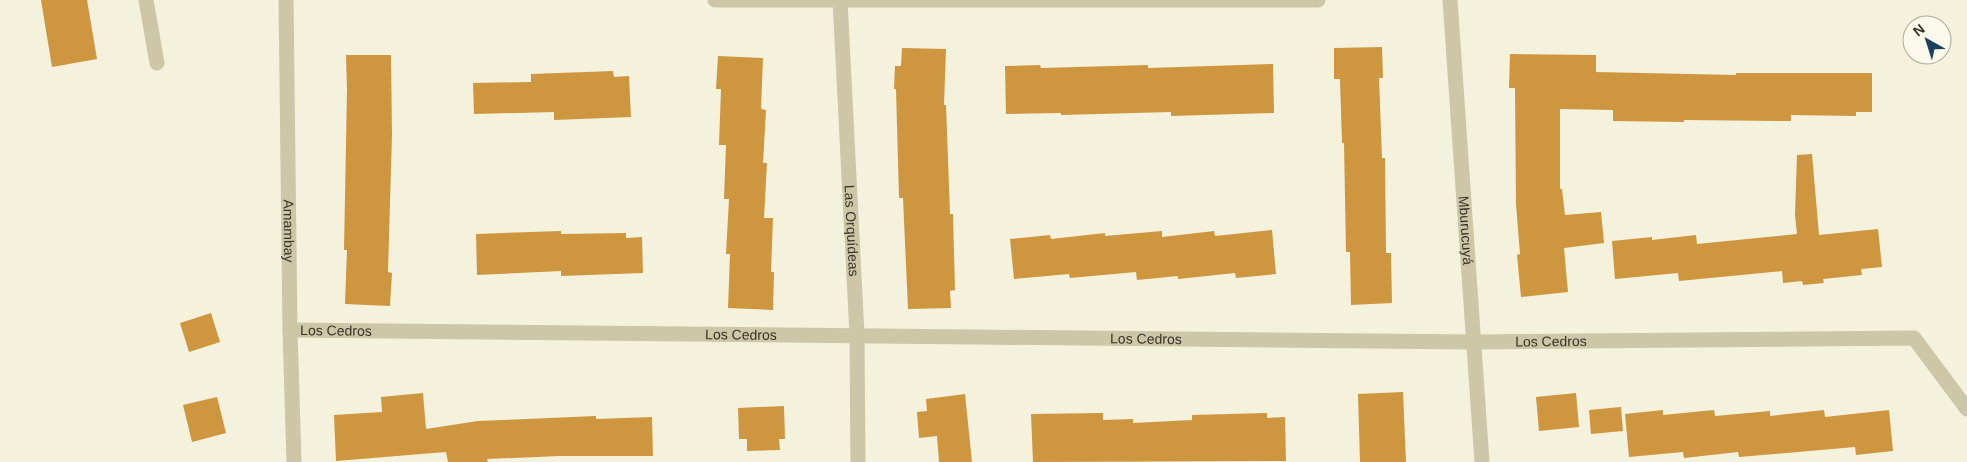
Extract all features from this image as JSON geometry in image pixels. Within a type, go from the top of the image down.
[{"type":"street","points":[[146,0],[157,64]]},
{"type":"street","name":"Amambay","points":[[286,0],[290,330],[294,462]]},
{"type":"street","points":[[715,0],[1318,0]]},
{"type":"street","name":"Las Orquídeas","points":[[840,0],[856,335],[858,462]]},
{"type":"street","name":"Mburucuyá","points":[[1450,0],[1482,462]]},
{"type":"street","name":"Los Cedros","points":[[290,330],[1474,342],[1914,338],[1967,409]]},
{"type":"building","points":[[41,0],[87,0],[97,59],[52,67]]},
{"type":"building","points":[[1382,47],[1383,78],[1379,78],[1382,158],[1385,158],[1386,253],[1391,253],[1392,303],[1351,305],[1350,252],[1346,252],[1344,143],[1342,143],[1340,79],[1334,79],[1334,48]]},
{"type":"building","points":[[902,48],[946,49],[944,105],[946,105],[950,214],[953,214],[955,290],[950,291],[951,308],[908,309],[903,198],[899,198],[896,89],[894,89],[895,66],[901,66]]},
{"type":"building","points":[[1510,54],[1596,55],[1596,72],[1736,75],[1736,73],[1872,73],[1872,112],[1856,112],[1856,116],[1791,115],[1791,121],[1684,120],[1684,122],[1613,121],[1613,110],[1560,109],[1560,189],[1562,189],[1565,215],[1601,212],[1604,243],[1564,248],[1568,292],[1521,297],[1517,255],[1520,254],[1516,204],[1515,88],[1509,88]]},
{"type":"building","points":[[346,55],[391,55],[392,135],[388,272],[392,273],[390,306],[345,304],[347,250],[344,250]]},
{"type":"building","points":[[718,56],[763,58],[761,109],[766,110],[763,163],[767,163],[764,218],[773,218],[771,272],[774,272],[773,310],[728,308],[730,254],[726,254],[729,199],[724,199],[726,145],[719,145],[721,89],[716,89]]},
{"type":"building","points":[[1273,64],[1274,113],[1171,116],[1171,112],[1061,115],[1061,113],[1006,114],[1005,66],[1040,65],[1041,68],[1148,65],[1148,68]]},
{"type":"building","points":[[613,71],[614,77],[629,76],[631,117],[554,120],[554,112],[474,114],[473,83],[531,82],[531,74]]},
{"type":"building","points":[[1812,154],[1819,235],[1878,229],[1882,267],[1861,269],[1862,275],[1823,279],[1824,283],[1803,285],[1802,281],[1783,283],[1782,271],[1679,281],[1678,273],[1615,279],[1612,241],[1652,237],[1652,240],[1696,235],[1697,244],[1797,234],[1795,215],[1797,155]]},
{"type":"building","points":[[1272,230],[1276,274],[1236,278],[1235,273],[1178,279],[1178,276],[1137,280],[1136,272],[1070,278],[1069,274],[1014,279],[1010,239],[1050,235],[1051,239],[1105,233],[1105,236],[1162,231],[1162,237],[1214,231],[1215,236]]},
{"type":"building","points":[[561,231],[561,234],[626,233],[626,238],[642,237],[643,273],[561,276],[561,271],[477,275],[476,234]]},
{"type":"building","points":[[211,313],[220,342],[189,352],[180,323]]},
{"type":"building","points":[[1403,392],[1406,462],[1360,462],[1358,394]]},
{"type":"building","points":[[423,393],[426,429],[478,421],[596,416],[596,419],[652,417],[653,456],[559,456],[487,459],[488,462],[448,462],[446,452],[336,461],[334,415],[382,412],[381,397]]},
{"type":"building","points":[[1576,393],[1579,427],[1539,431],[1536,397]]},
{"type":"building","points":[[965,394],[972,462],[939,462],[937,436],[919,438],[917,412],[927,411],[926,399]]},
{"type":"building","points":[[217,397],[226,433],[192,442],[183,405]]},
{"type":"building","points":[[784,406],[785,439],[779,439],[780,450],[747,451],[747,439],[739,439],[738,408]]},
{"type":"building","points":[[1621,407],[1623,431],[1591,434],[1589,410]]},
{"type":"building","points":[[1663,410],[1663,415],[1714,410],[1715,416],[1770,411],[1770,416],[1824,410],[1825,417],[1889,410],[1893,451],[1856,455],[1855,447],[1739,457],[1738,452],[1684,458],[1683,452],[1629,457],[1625,414]]},
{"type":"building","points":[[1103,413],[1103,420],[1133,419],[1133,423],[1192,420],[1192,415],[1267,413],[1267,418],[1285,417],[1286,461],[1033,462],[1031,414]]}]
